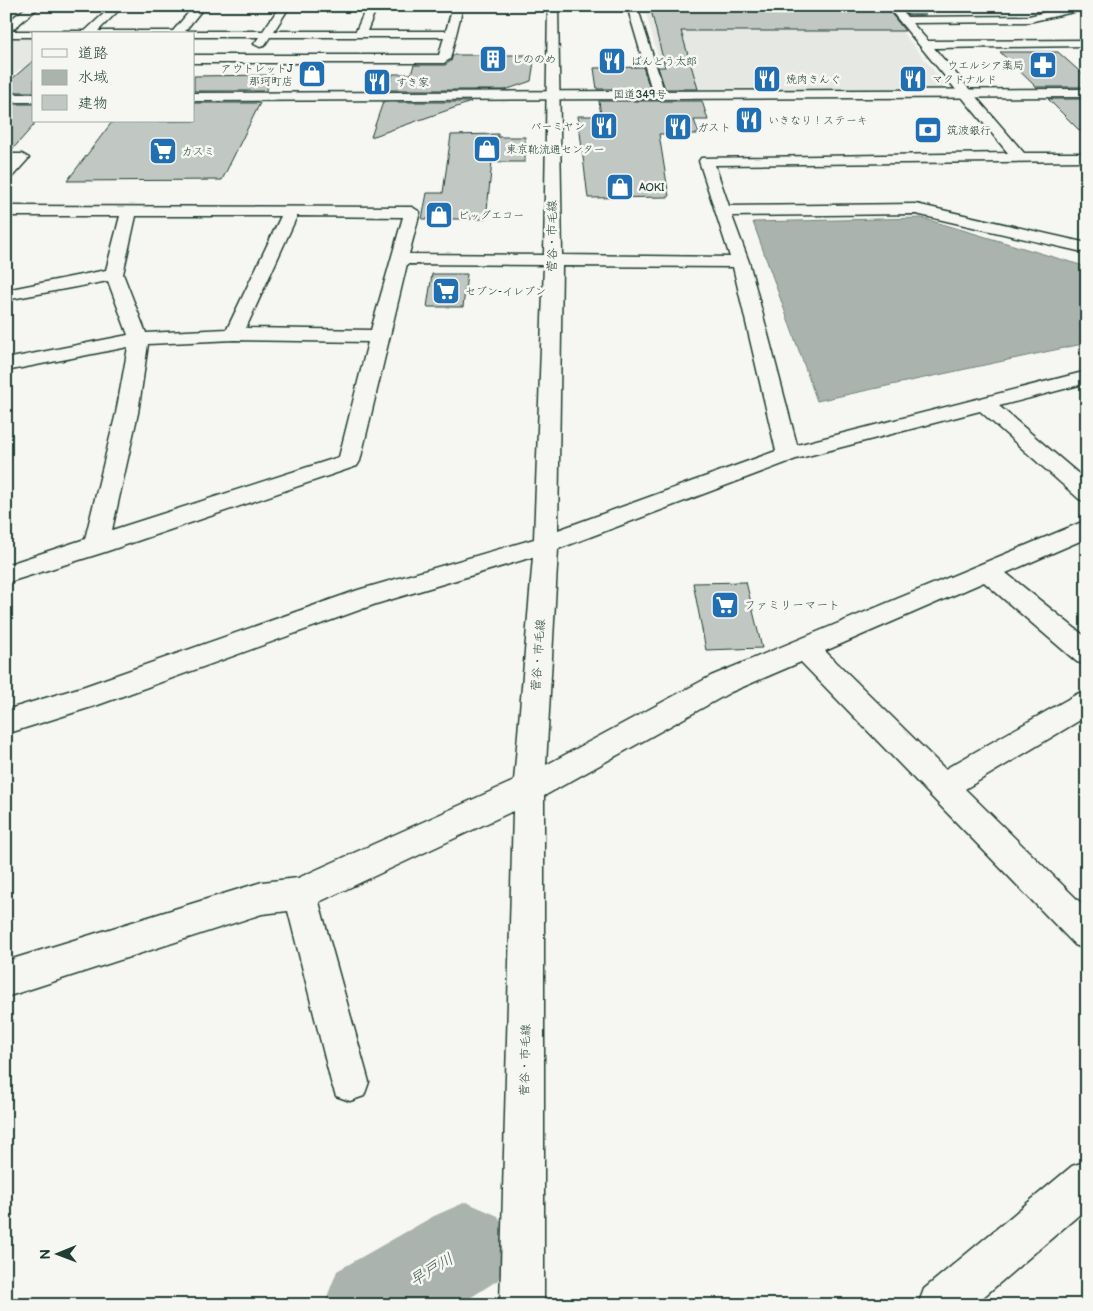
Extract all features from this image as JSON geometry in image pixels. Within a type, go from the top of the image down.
[{"type":"main road","points":[[6,29],[35,6]]},
{"type":"main road","points":[[90,32],[118,6]]},
{"type":"main road","points":[[177,32],[200,6]]},
{"type":"main road","points":[[250,59],[286,6]]},
{"type":"main road","points":[[360,34],[372,6]]},
{"type":"main road","points":[[195,59],[444,59],[458,6]]},
{"type":"main road","name":"菅谷・市毛線","points":[[522,1305],[529,789],[546,544],[553,261],[553,6]]},
{"type":"main road","points":[[632,6],[659,94]]},
{"type":"main road","points":[[892,6],[1019,157]]},
{"type":"main road","points":[[904,20],[1030,19],[1085,6]]},
{"type":"main road","points":[[195,33],[450,34]]},
{"type":"main road","points":[[6,34],[32,34]]},
{"type":"main road","points":[[924,45],[1087,44]]},
{"type":"main road","name":"国道349号","points":[[195,97],[552,99],[970,98],[1087,93]]},
{"type":"main road","name":"国道349号","points":[[195,105],[552,99],[659,94],[1087,101]]},
{"type":"main road","points":[[6,98],[32,98]]},
{"type":"main road","points":[[6,106],[32,105]]},
{"type":"main road","points":[[788,454],[740,262],[706,161],[1087,157]]},
{"type":"main road","points":[[6,158],[22,158],[6,175]]},
{"type":"main road","points":[[723,211],[916,208],[1087,248]]},
{"type":"main road","points":[[6,211],[412,212],[379,336],[349,461],[96,546],[6,574]]},
{"type":"main road","points":[[96,546],[127,413],[139,339],[114,274],[129,212]]},
{"type":"main road","points":[[234,334],[291,212]]},
{"type":"main road","points":[[400,259],[740,262]]},
{"type":"main road","points":[[6,295],[114,274]]},
{"type":"main road","points":[[6,365],[139,339],[234,334],[379,336]]},
{"type":"main road","points":[[6,722],[88,697],[367,597],[546,544],[788,454],[1087,377]]},
{"type":"main road","points":[[982,403],[1087,494]]},
{"type":"main road","points":[[6,979],[262,898],[300,894],[529,789],[722,684],[1087,528]]},
{"type":"main road","points":[[987,571],[1087,654]]},
{"type":"main road","points":[[806,649],[1087,933]]},
{"type":"main road","points":[[942,787],[1087,702]]},
{"type":"main road","points":[[300,894],[350,1082]]},
{"type":"main road","points":[[940,1305],[1087,1181]]},
{"type":"shaded area","points":[[644,6],[881,6],[945,84],[944,87],[939,89],[667,89]]},
{"type":"shaded area","points":[[6,36],[32,36],[32,69],[20,69],[6,81]]},
{"type":"water","points":[[922,218],[1087,267],[1087,343],[817,401],[753,222]]},
{"type":"building","points":[[650,6],[885,6],[905,31],[681,31],[698,89],[665,89],[658,67],[665,67]]},
{"type":"building","points":[[901,6],[925,6],[925,15],[908,15]]},
{"type":"building","name":"ウエルシア薬局","points":[[1000,52],[1058,52],[1087,78],[1087,87],[1036,87]]},
{"type":"building","points":[[453,55],[535,55],[531,81],[505,90],[387,90],[393,74],[411,74],[414,65],[445,65],[451,61]]},
{"type":"building","points":[[32,62],[32,92],[6,92],[6,84]]},
{"type":"building","points":[[643,67],[650,89],[597,89],[594,68]]},
{"type":"building","points":[[273,75],[266,91],[195,91],[195,76]]},
{"type":"building","points":[[1048,99],[1087,99],[1087,138]]},
{"type":"building","points":[[599,101],[702,101],[708,120],[694,120],[699,134],[659,134],[669,197],[588,198],[578,116],[601,116]]},
{"type":"building","points":[[383,102],[471,102],[371,137]]},
{"type":"building","name":"カスミ","points":[[195,103],[260,103],[222,180],[67,181],[112,122],[195,122]]},
{"type":"building","points":[[6,104],[32,104],[32,122],[34,122],[34,125],[10,152],[6,152]]},
{"type":"building","points":[[498,134],[498,137],[525,137],[525,162],[492,162],[486,219],[422,219],[427,193],[443,193],[451,135]]},
{"type":"building","points":[[432,274],[467,274],[463,307],[427,307]]},
{"type":"building","name":"ファミリーマート","points":[[746,582],[762,648],[706,650],[693,583]]},
{"type":"waterway","name":"早戸川","points":[[371,1305],[466,1248]]},
{"type":"place","name":"しののめ","points":[[493,59]]},
{"type":"place","name":"ばんどう太郎","points":[[612,61]]},
{"type":"place","name":"ウエルシア薬局","points":[[1043,65]]},
{"type":"place","name":"アウトレットJ 那珂町店","points":[[312,74]]},
{"type":"place","name":"焼肉きんぐ","points":[[767,79]]},
{"type":"place","name":"マクドナルド","points":[[913,79]]},
{"type":"place","name":"すき家","points":[[377,82]]},
{"type":"place","name":"いきなり！ステーキ","points":[[749,120]]},
{"type":"place","name":"バーミヤン","points":[[604,126]]},
{"type":"place","name":"ガスト","points":[[678,127]]},
{"type":"place","name":"筑波銀行","points":[[928,130]]},
{"type":"place","name":"東京靴流通センター","points":[[487,149]]},
{"type":"place","name":"カスミ","points":[[163,151]]},
{"type":"place","name":"AOKI","points":[[620,187]]},
{"type":"place","name":"ビッグエコー","points":[[439,215]]},
{"type":"place","name":"セブン-イレブン","points":[[446,291]]},
{"type":"place","name":"ファミリーマート","points":[[725,605]]}]
